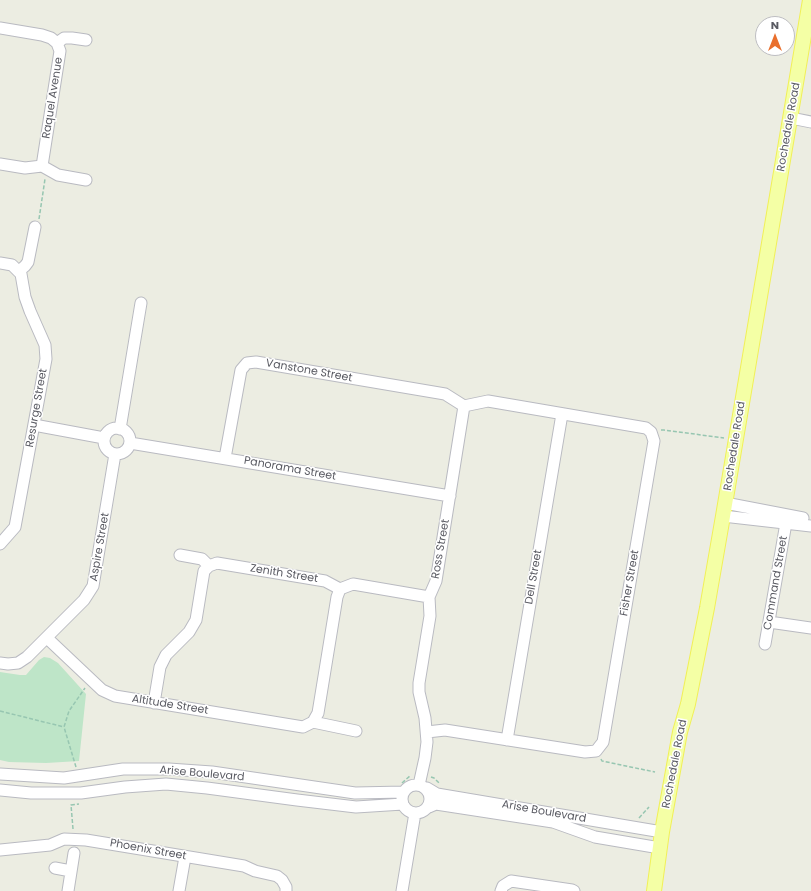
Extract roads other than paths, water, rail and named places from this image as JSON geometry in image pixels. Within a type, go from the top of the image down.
[{"type":"main road","name":"Rochedale Road","points":[[654,891],[662,832],[680,732],[688,704],[707,608],[810,0]]},
{"type":"street","name":"Raquel Avenue","points":[[0,28],[42,35],[51,38],[57,43],[60,50],[60,59],[44,167]]},
{"type":"street","points":[[57,43],[64,38],[86,40]]},
{"type":"street","points":[[791,118],[811,122]]},
{"type":"street","points":[[0,164],[25,168],[44,167],[58,175],[86,180]]},
{"type":"street","points":[[0,263],[12,265],[19,271],[25,266],[28,262],[35,227]]},
{"type":"street","name":"Resurge Street","points":[[0,544],[15,527],[46,359],[45,345],[25,297],[23,279],[19,271]]},
{"type":"street","points":[[120,429],[141,303]]},
{"type":"street","name":"Vanstone Street","points":[[225,458],[241,370],[247,363],[256,362],[445,394],[464,406]]},
{"type":"street","points":[[464,406],[488,401],[562,414]]},
{"type":"street","name":"Ross Street","points":[[423,786],[427,732],[418,692],[418,683],[430,616],[429,597],[436,581],[464,406]]},
{"type":"street","name":"Fisher Street","points":[[507,740],[585,752],[596,751],[603,742],[654,440],[651,432],[646,428],[562,414]]},
{"type":"street","name":"Dell Street","points":[[507,740],[562,414]]},
{"type":"street","points":[[34,425],[104,438]]},
{"type":"street","points":[[115,428],[128,434],[130,443],[127,450],[123,453],[115,454],[106,448],[104,438],[110,430],[115,428]]},
{"type":"street","name":"Panorama Street","points":[[130,443],[450,496]]},
{"type":"street","name":"Aspire Street","points":[[0,663],[18,663],[27,657],[84,600],[93,586],[115,454]]},
{"type":"street","points":[[724,509],[807,519],[811,521]]},
{"type":"street","points":[[724,509],[786,523],[811,526]]},
{"type":"street","name":"Command Street","points":[[765,644],[786,523]]},
{"type":"street","name":"Zenith Street","points":[[180,555],[202,560],[209,566],[216,563],[325,581],[340,589]]},
{"type":"street","points":[[154,703],[160,667],[166,655],[189,632],[196,620],[204,571],[209,566]]},
{"type":"street","points":[[313,722],[318,713],[337,597],[340,589],[353,584],[429,597]]},
{"type":"street","points":[[769,622],[811,628]]},
{"type":"street","name":"Altitude Street","points":[[47,638],[91,681],[102,690],[115,696],[303,727],[313,722],[356,731]]},
{"type":"street","points":[[427,732],[445,730],[507,740]]},
{"type":"street","name":"Arise Boulevard","points":[[0,774],[64,778],[123,769],[169,769],[212,772],[355,793],[404,792]]},
{"type":"street","name":"Arise Boulevard","points":[[0,790],[31,793],[81,793],[125,787],[166,784],[356,806],[403,804]]},
{"type":"street","points":[[410,786],[423,786],[431,797],[429,806],[423,812],[415,813],[408,810],[403,804],[402,796],[404,792],[410,786]]},
{"type":"street","name":"Arise Boulevard","points":[[423,786],[437,794],[662,832]]},
{"type":"street","name":"Arise Boulevard","points":[[429,806],[436,804],[553,822],[595,837],[660,848]]},
{"type":"street","points":[[402,891],[415,813]]},
{"type":"street","name":"Phoenix Street","points":[[0,850],[50,844],[64,839],[86,840],[244,866],[255,871],[277,876],[282,880],[286,887],[286,891]]},
{"type":"street","points":[[68,891],[74,853]]},
{"type":"street","points":[[179,891],[185,857]]},
{"type":"street","points":[[55,868],[72,870]]},
{"type":"street","points":[[501,891],[503,886],[511,880],[574,891]]}]
